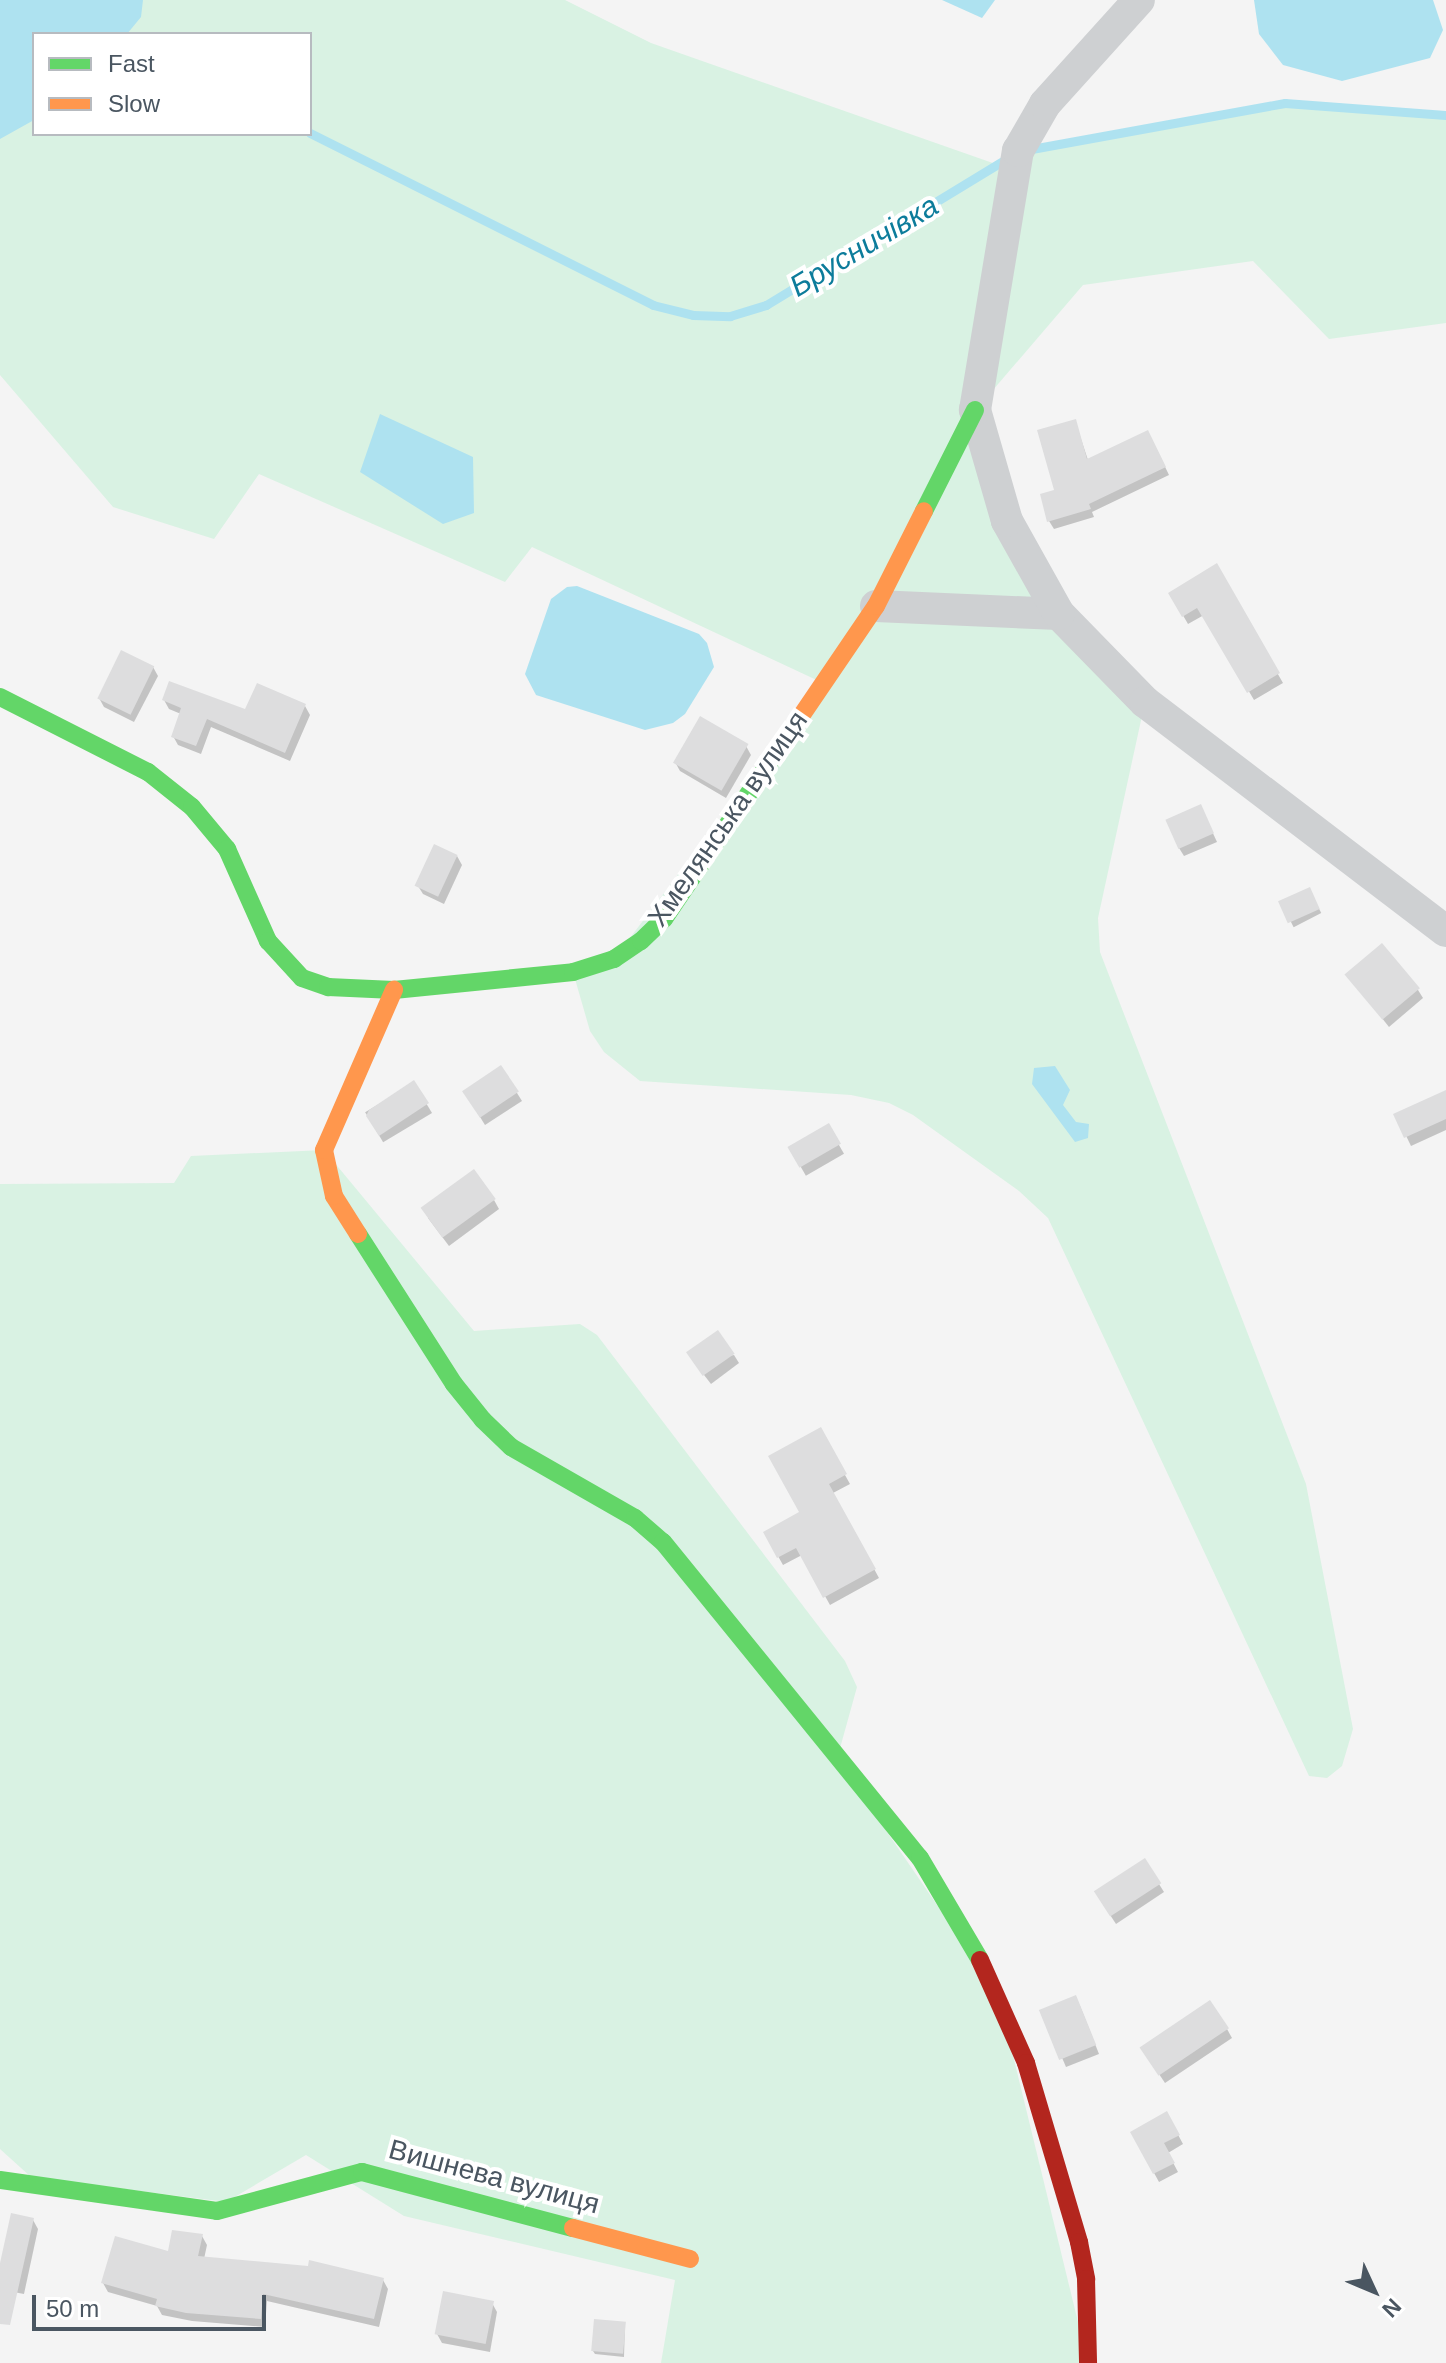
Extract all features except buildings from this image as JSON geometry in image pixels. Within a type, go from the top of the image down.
[{"type":"street","points":[[1139,0],[1045,104],[1018,151],[975,410],[1007,521],[1059,614],[1145,702],[1446,931]]},
{"type":"street","name":"Хмелянська вулиця","points":[[0,697],[148,772],[192,807],[227,849],[268,941],[302,978],[328,987],[394,990],[573,972],[614,959],[641,941],[664,919],[876,606],[975,410]]},
{"type":"street","points":[[876,606],[1059,614]]},
{"type":"street","points":[[394,990],[324,1150],[334,1196],[454,1384],[483,1420],[511,1447],[635,1518],[663,1542],[920,1858],[972,1943],[1026,2063],[1079,2242],[1086,2279],[1088,2363]]},
{"type":"street","name":"Вишнева вулиця","points":[[0,2180],[217,2211],[362,2172],[690,2259]]},
{"type":"green space","points":[[0,0],[565,0],[651,43],[1007,168],[1018,151],[1285,103],[1446,117],[1446,323],[1329,339],[1253,261],[1083,285],[975,411],[1007,521],[1145,702],[1098,918],[1100,952],[1306,1484],[1353,1729],[1342,1766],[1327,1778],[1309,1776],[1048,1218],[1019,1191],[913,1115],[889,1103],[851,1095],[640,1081],[604,1052],[590,1031],[573,972],[614,959],[823,683],[532,547],[505,582],[259,474],[214,539],[113,507],[0,375]]},
{"type":"green space","points":[[324,1150],[474,1331],[580,1324],[597,1335],[845,1661],[857,1687],[837,1759],[998,1994],[1088,2363],[661,2363],[675,2280],[404,2216],[306,2155],[226,2202],[31,2177],[0,2149],[0,1184],[174,1183],[191,1156]]},
{"type":"water","points":[[0,0],[143,0],[141,17],[129,32],[32,32],[32,121],[0,139]]},
{"type":"water","points":[[942,0],[995,0],[982,18]]},
{"type":"water","points":[[1254,0],[1433,0],[1443,30],[1430,58],[1342,81],[1283,65],[1259,34]]},
{"type":"water","points":[[380,414],[473,457],[474,513],[443,524],[360,472]]},
{"type":"water","points":[[577,586],[699,634],[707,643],[714,667],[685,714],[673,723],[645,730],[536,695],[525,674],[551,599],[567,587]]},
{"type":"water","points":[[1055,1066],[1070,1090],[1063,1105],[1076,1122],[1089,1124],[1088,1138],[1075,1142],[1032,1084],[1034,1068]]},
{"type":"waterway","name":"Брусничівка","points":[[1026,150],[1285,103],[1446,115]]},
{"type":"waterway","name":"Брусничівка","points":[[312,134],[653,305],[693,315],[730,316],[766,305],[1009,157]]},
{"type":"traffic: fast","points":[[924,511],[975,410]]},
{"type":"traffic: fast","points":[[0,697],[148,772],[192,807],[227,849],[268,941],[302,978],[328,987],[394,990],[573,972],[614,959],[641,941],[664,919],[778,750]]},
{"type":"traffic: fast","points":[[358,1234],[454,1384],[483,1420],[511,1447],[635,1518],[663,1542],[920,1858],[980,1960]]},
{"type":"traffic: fast","points":[[0,2180],[217,2211],[362,2172],[573,2228]]},
{"type":"traffic: slow","points":[[778,750],[876,606],[924,511]]},
{"type":"traffic: slow","points":[[358,1234],[334,1196],[324,1150],[394,990]]},
{"type":"traffic: slow","points":[[573,2228],[690,2259]]},
{"type":"traffic: jam","points":[[980,1960],[1026,2063],[1079,2242],[1086,2279],[1088,2363]]}]
